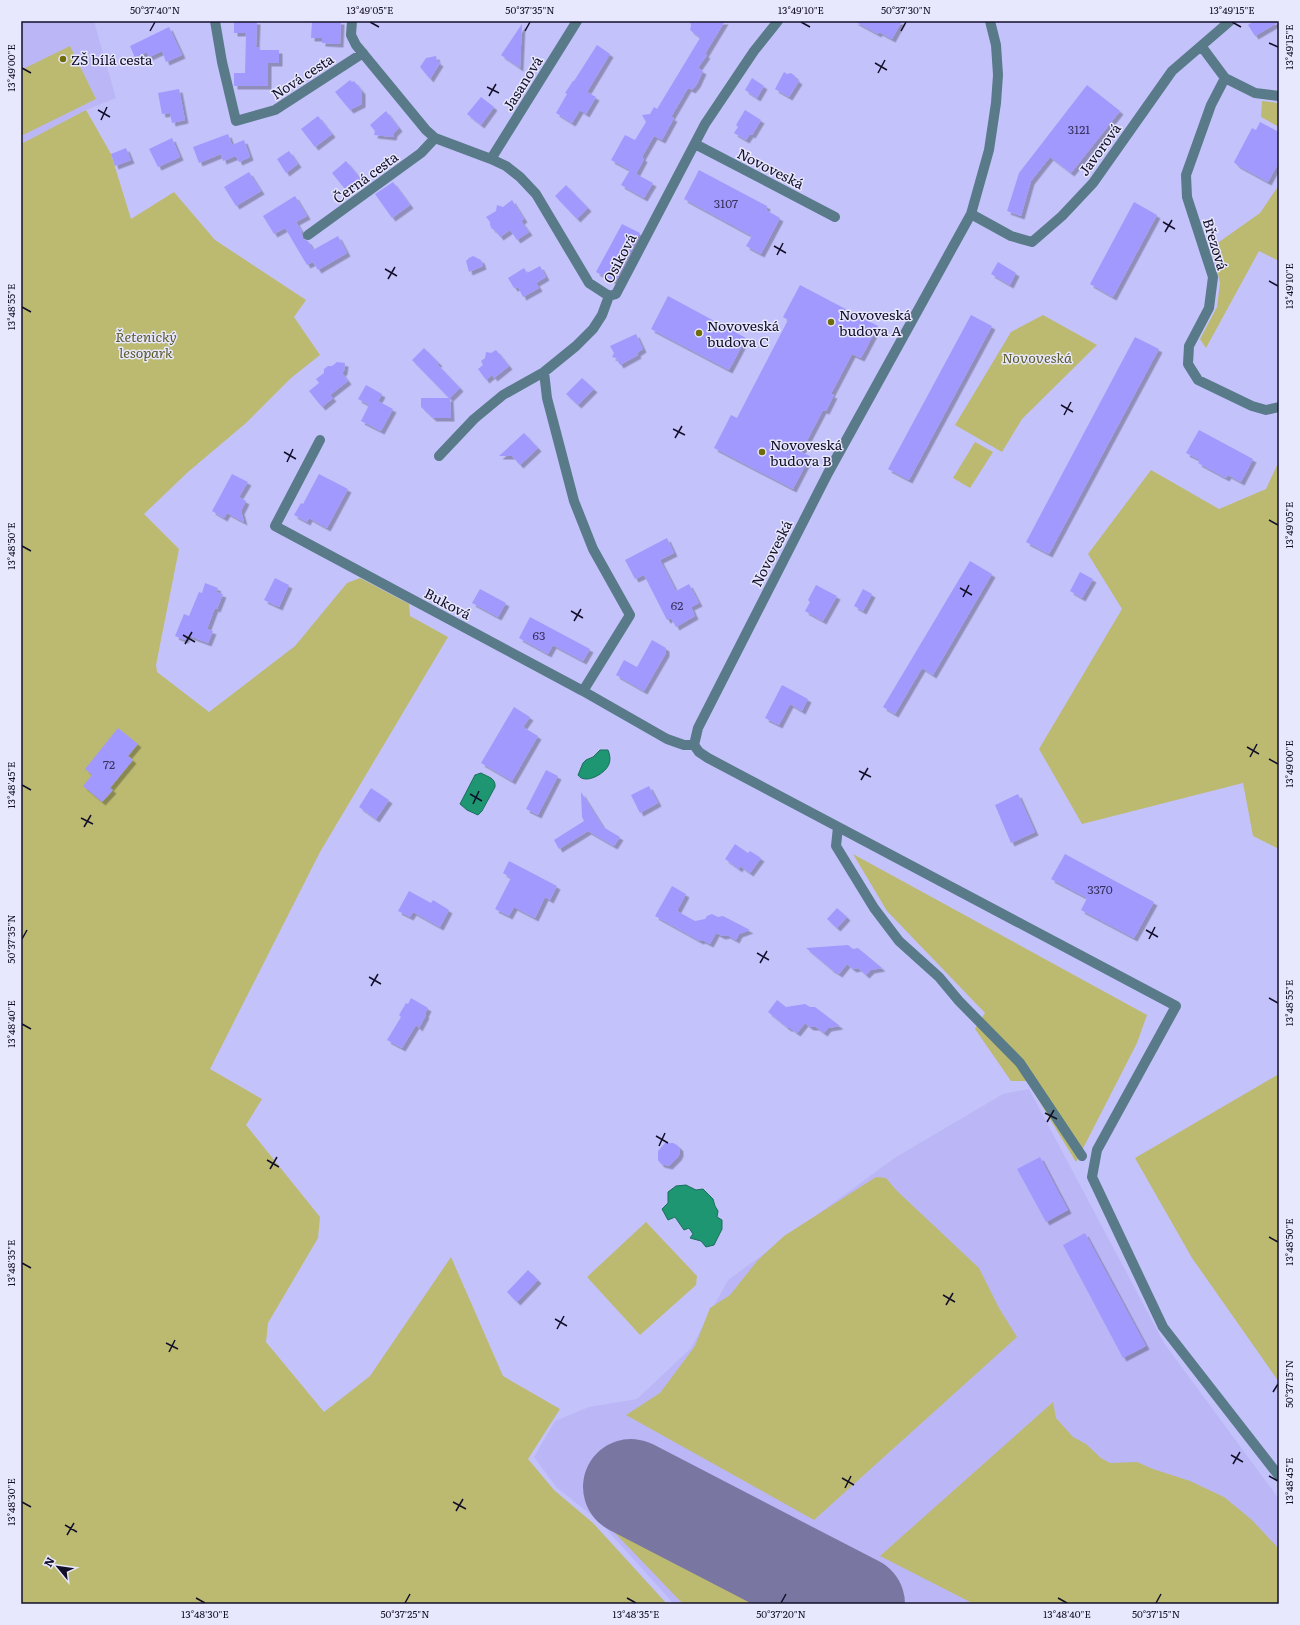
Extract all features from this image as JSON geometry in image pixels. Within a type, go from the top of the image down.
[{"type":"street","name":"Nová cesta","points":[[215,21],[222,62],[236,121],[275,110],[364,53]]},
{"type":"street","points":[[352,21],[351,35],[426,130],[435,138]]},
{"type":"street","name":"Jasanová","points":[[491,159],[577,21]]},
{"type":"street","name":"Osiková","points":[[435,138],[491,159],[506,166],[520,177],[536,194],[589,283],[609,296],[616,294],[705,124],[754,51],[778,21]]},
{"type":"street","name":"Novoveská","points":[[694,745],[698,728],[828,473],[971,214],[989,150],[996,103],[998,75],[996,52],[990,21]]},
{"type":"street","name":"Javorová","points":[[971,214],[1011,236],[1032,242],[1062,216],[1093,183],[1172,70],[1202,47],[1230,21]]},
{"type":"street","points":[[1202,47],[1225,78],[1255,94],[1274,95]]},
{"type":"street","name":"Březová","points":[[1225,78],[1211,105],[1186,175],[1187,197],[1213,277],[1209,308],[1189,346],[1188,364],[1198,380],[1252,406],[1266,410],[1279,407]]},
{"type":"street","name":"Černá cesta","points":[[308,235],[421,153],[435,138]]},
{"type":"street","name":"Novoveská","points":[[695,144],[835,217]]},
{"type":"street","points":[[439,456],[474,419],[503,395],[544,372],[576,346],[593,329],[602,314],[609,296]]},
{"type":"street","points":[[544,372],[547,398],[574,501],[592,549],[630,615],[583,691]]},
{"type":"street","name":"Buková","points":[[320,440],[275,526],[583,691],[672,742],[684,745],[694,745]]},
{"type":"street","points":[[694,745],[696,749],[708,758],[1176,1006],[1097,1150],[1092,1177],[1162,1327],[1279,1476]]},
{"type":"street","points":[[838,826],[836,846],[874,908],[899,941],[939,977],[959,1001],[1020,1063],[1082,1156]]},
{"type":"shaded area","name":"ZŠ bílá cesta","points":[[21,21],[94,21],[116,98],[86,110],[21,144]]},
{"type":"shaded area","points":[[600,750],[608,750],[610,762],[606,769],[599,775],[590,779],[581,778],[578,775],[583,763],[593,757]]},
{"type":"shaded area","points":[[481,773],[493,780],[495,787],[482,811],[478,815],[467,810],[460,804],[475,775]]},
{"type":"shaded area","points":[[1029,1089],[1164,1343],[1279,1499],[1279,1604],[674,1604],[599,1521],[557,1488],[534,1457],[555,1421],[589,1407],[637,1399],[691,1348],[728,1280],[896,1157],[1003,1094]]},
{"type":"shaded area","points":[[686,1185],[696,1190],[703,1189],[713,1199],[718,1211],[717,1217],[722,1220],[722,1229],[714,1245],[706,1247],[701,1241],[690,1238],[693,1234],[689,1228],[684,1230],[675,1217],[668,1220],[662,1209],[668,1203],[668,1192],[676,1186]]},
{"type":"green space","points":[[70,46],[96,99],[21,136],[21,70]]},
{"type":"green space","points":[[1262,101],[1279,103],[1279,127],[1261,117]]},
{"type":"green space","name":"Řetenický lesopark","points":[[86,110],[111,154],[131,219],[174,192],[215,240],[306,300],[294,317],[320,355],[291,378],[246,423],[188,472],[144,514],[179,549],[156,665],[157,672],[209,712],[295,646],[347,583],[360,578],[409,604],[410,616],[448,637],[320,852],[210,1069],[262,1099],[246,1125],[320,1217],[318,1238],[268,1323],[266,1342],[324,1412],[370,1376],[451,1257],[503,1376],[560,1409],[528,1459],[554,1490],[593,1523],[667,1604],[21,1604],[21,144]]},
{"type":"green space","points":[[1279,185],[1279,261],[1259,251],[1206,348],[1200,339],[1217,307],[1220,283],[1212,247],[1260,213]]},
{"type":"green space","name":"Novoveská","points":[[1043,315],[1097,345],[1022,419],[1002,452],[955,425],[1011,332]]},
{"type":"green space","points":[[975,442],[993,452],[970,488],[953,478]]},
{"type":"green space","points":[[1279,461],[1279,849],[1253,836],[1243,783],[1082,824],[1039,749],[1122,609],[1088,554],[1151,470],[1219,509],[1266,489]]},
{"type":"green space","points":[[853,854],[1147,1015],[1137,1043],[1076,1162],[1027,1081],[1011,1081],[975,1029],[985,1013],[887,911]]},
{"type":"green space","points":[[1279,1074],[1279,1382],[1192,1258],[1135,1158]]},
{"type":"green space","points":[[876,1177],[886,1178],[897,1191],[979,1268],[999,1308],[1017,1337],[814,1520],[626,1415],[660,1393],[695,1346],[710,1308],[730,1295],[758,1260],[784,1236]]},
{"type":"green space","points":[[646,1222],[697,1276],[696,1285],[640,1335],[587,1277]]},
{"type":"green space","points":[[1053,1402],[1056,1418],[1073,1437],[1086,1444],[1101,1458],[1110,1463],[1137,1462],[1190,1481],[1224,1497],[1252,1520],[1279,1549],[1279,1604],[974,1604],[880,1556]]},
{"type":"green space","points":[[590,1507],[779,1604],[683,1604]]},
{"type":"building","points":[[234,21],[257,21],[256,47],[259,47],[259,50],[279,50],[279,63],[268,63],[268,86],[234,86],[234,73],[245,73],[246,33],[234,33]]},
{"type":"building","points":[[312,21],[341,21],[340,44],[322,43],[322,38],[311,38]]},
{"type":"building","points":[[690,21],[725,21],[705,54],[707,55],[698,68],[703,71],[697,84],[692,90],[688,88],[671,117],[674,118],[662,140],[654,136],[642,157],[644,159],[636,174],[653,183],[644,198],[621,185],[630,170],[611,160],[625,135],[635,140],[646,122],[642,115],[650,114],[654,107],[657,109],[700,38],[690,30]]},
{"type":"building","points":[[854,21],[902,21],[892,39],[879,32],[878,34]]},
{"type":"building","points":[[1254,21],[1279,22],[1255,36],[1248,25]]},
{"type":"building","points":[[522,24],[520,68],[501,55]]},
{"type":"building","points":[[169,27],[182,55],[166,62],[162,51],[149,57],[147,52],[135,58],[130,46]]},
{"type":"building","points":[[597,45],[610,54],[587,92],[596,97],[586,114],[580,110],[572,123],[556,113],[567,94],[565,93]]},
{"type":"building","points":[[436,56],[437,61],[440,63],[430,79],[420,67],[426,58]]},
{"type":"building","points":[[784,72],[787,74],[791,73],[799,81],[789,97],[775,89]]},
{"type":"building","points":[[752,78],[764,86],[757,98],[745,90]]},
{"type":"building","points":[[350,80],[352,82],[354,81],[362,91],[362,104],[350,110],[335,92]]},
{"type":"building","points":[[1087,85],[1120,111],[1071,173],[1050,157],[1031,181],[1021,216],[1007,211],[1019,173]]},
{"type":"building","points":[[179,89],[185,120],[172,123],[170,113],[162,114],[158,93]]},
{"type":"building","points":[[481,97],[494,107],[481,125],[467,114]]},
{"type":"building","points":[[745,110],[761,120],[752,135],[750,134],[746,140],[734,133],[738,127],[736,125]]},
{"type":"building","points":[[386,111],[399,128],[394,133],[393,137],[374,135],[375,131],[370,125]]},
{"type":"building","points":[[318,116],[332,134],[315,147],[301,129]]},
{"type":"building","points":[[1260,122],[1279,132],[1279,162],[1268,182],[1234,162],[1252,128],[1256,130]]},
{"type":"building","points":[[228,134],[232,145],[244,140],[250,157],[239,162],[236,156],[223,161],[221,154],[199,163],[193,147]]},
{"type":"building","points":[[172,138],[180,157],[158,167],[149,149]]},
{"type":"building","points":[[126,148],[131,160],[115,166],[111,154]]},
{"type":"building","points":[[289,151],[298,164],[286,173],[277,159]]},
{"type":"building","points":[[346,161],[360,178],[345,189],[332,173]]},
{"type":"building","points":[[699,170],[767,206],[766,210],[780,218],[761,254],[746,246],[752,236],[684,199]]},
{"type":"building","points":[[249,172],[261,191],[236,206],[224,187]]},
{"type":"building","points":[[393,182],[410,205],[392,218],[375,194]]},
{"type":"building","points":[[566,185],[588,208],[577,219],[555,196]]},
{"type":"building","points":[[295,196],[307,216],[296,222],[302,232],[303,239],[308,241],[313,250],[338,236],[347,253],[318,270],[313,262],[307,265],[285,228],[274,234],[263,216]]},
{"type":"building","points":[[512,200],[524,219],[521,221],[529,232],[517,240],[510,230],[500,237],[495,230],[492,229],[490,222],[486,217],[496,211],[497,205],[503,207]]},
{"type":"building","points":[[1134,202],[1157,215],[1113,297],[1090,284]]},
{"type":"building","points":[[622,224],[640,233],[615,282],[596,272]]},
{"type":"building","points":[[473,256],[481,260],[483,266],[469,272],[466,261]]},
{"type":"building","points":[[998,262],[1016,273],[1010,285],[991,274]]},
{"type":"building","points":[[540,266],[546,277],[536,283],[539,288],[523,297],[518,287],[514,288],[508,278],[524,268],[527,273]]},
{"type":"building","points":[[800,285],[878,326],[861,358],[852,354],[831,394],[834,395],[826,411],[823,410],[801,452],[810,456],[793,489],[714,448],[731,415],[737,418],[788,320],[783,317]]},
{"type":"building","name":"Novoveská budova C","points":[[668,296],[746,338],[729,370],[651,329]]},
{"type":"building","points":[[971,315],[992,326],[909,480],[888,469]]},
{"type":"building","points":[[636,334],[643,349],[637,353],[638,355],[620,365],[616,358],[612,357],[614,353],[610,346]]},
{"type":"building","points":[[1135,337],[1159,349],[1049,554],[1026,542]]},
{"type":"building","points":[[424,348],[460,388],[450,398],[451,418],[433,418],[421,407],[421,398],[449,398],[412,360]]},
{"type":"building","points":[[496,350],[509,366],[494,378],[492,375],[486,380],[478,369],[483,365],[481,361],[485,358],[486,352],[491,353]]},
{"type":"building","points":[[337,362],[345,363],[344,371],[342,373],[348,381],[330,395],[333,398],[322,407],[309,391],[319,383],[316,379],[324,373],[324,369]]},
{"type":"building","points":[[582,378],[594,389],[578,405],[566,394]]},
{"type":"building","points":[[366,385],[382,394],[378,401],[393,409],[381,431],[361,421],[369,405],[358,399]]},
{"type":"building","points":[[1199,430],[1253,459],[1241,482],[1228,475],[1226,478],[1198,463],[1200,460],[1186,453]]},
{"type":"building","points":[[524,433],[538,448],[520,465],[512,456],[499,456]]},
{"type":"building","points":[[232,474],[248,482],[239,497],[246,501],[241,511],[244,522],[227,513],[224,518],[212,511]]},
{"type":"building","points":[[319,474],[348,489],[327,528],[309,518],[307,522],[294,515],[301,503],[303,504]]},
{"type":"building","points":[[667,538],[674,553],[660,560],[676,591],[689,584],[699,603],[691,607],[695,616],[676,627],[671,618],[667,620],[644,575],[635,579],[625,560]]},
{"type":"building","points":[[970,561],[992,574],[933,675],[922,668],[895,714],[883,707]]},
{"type":"building","points":[[1080,572],[1093,579],[1082,598],[1070,591]]},
{"type":"building","points":[[275,578],[289,585],[279,607],[264,600]]},
{"type":"building","points":[[205,583],[218,588],[216,592],[223,594],[217,609],[215,608],[207,629],[213,631],[208,643],[187,635],[185,640],[175,636],[184,614],[189,616],[199,592],[202,593]]},
{"type":"building","points":[[816,585],[837,596],[823,621],[805,611],[810,602],[808,600]]},
{"type":"building","points":[[480,589],[506,603],[498,617],[472,603]]},
{"type":"building","points":[[863,589],[872,594],[863,611],[854,606]]},
{"type":"building","points":[[530,617],[590,649],[583,661],[553,645],[548,654],[519,638]]},
{"type":"building","points":[[652,640],[666,648],[666,653],[644,691],[616,675],[624,660],[637,667]]},
{"type":"building","points":[[782,685],[808,699],[802,711],[790,704],[779,725],[765,718]]},
{"type":"building","points":[[514,707],[530,717],[523,727],[538,736],[512,781],[481,763]]},
{"type":"building","points":[[118,728],[138,744],[128,756],[133,760],[110,788],[113,790],[102,802],[83,786],[92,775],[85,769]]},
{"type":"building","points":[[546,770],[558,776],[538,815],[526,809]]},
{"type":"building","points":[[649,786],[658,803],[640,813],[631,795]]},
{"type":"building","points":[[371,788],[389,800],[376,819],[359,807]]},
{"type":"building","points":[[581,792],[603,827],[620,837],[614,846],[588,831],[559,849],[554,840],[584,821],[582,817]]},
{"type":"building","points":[[1018,794],[1035,832],[1011,843],[995,805]]},
{"type":"building","points":[[735,844],[748,853],[750,851],[761,858],[750,873],[740,866],[739,869],[725,859]]},
{"type":"building","points":[[1065,854],[1154,902],[1134,938],[1081,910],[1087,898],[1051,879]]},
{"type":"building","points":[[509,861],[557,886],[550,900],[545,897],[535,918],[514,907],[509,916],[495,909],[511,878],[503,873]]},
{"type":"building","points":[[672,886],[686,894],[677,911],[695,921],[705,919],[707,916],[712,914],[718,917],[723,916],[750,930],[739,934],[736,940],[727,935],[722,936],[716,933],[710,944],[702,940],[700,941],[655,916]]},
{"type":"building","points":[[409,891],[431,903],[433,900],[449,910],[440,927],[413,912],[410,917],[398,911]]},
{"type":"building","points":[[837,908],[847,917],[837,928],[827,919]]},
{"type":"building","points":[[848,945],[853,949],[858,948],[882,968],[871,970],[866,975],[858,968],[853,969],[847,964],[839,974],[806,948]]},
{"type":"building","points":[[411,998],[428,1008],[419,1028],[416,1025],[402,1048],[387,1040],[401,1017],[399,1015],[406,1003],[408,1004]]},
{"type":"building","points":[[777,1000],[786,1007],[805,1004],[810,1007],[815,1007],[840,1026],[828,1028],[824,1033],[816,1027],[810,1027],[805,1023],[797,1033],[788,1028],[768,1012]]},
{"type":"building","points":[[665,1143],[673,1143],[680,1148],[678,1157],[669,1166],[661,1164],[658,1160],[658,1151]]},
{"type":"building","points":[[1040,1157],[1068,1210],[1046,1222],[1017,1169]]},
{"type":"building","points":[[1085,1233],[1146,1346],[1123,1358],[1063,1245]]},
{"type":"building","points":[[528,1270],[538,1280],[517,1302],[507,1292]]},
{"type":"runway","points":[[631,1487],[857,1604]]},
{"type":"place","name":"ZŠ bílá cesta","points":[[63,59]]},
{"type":"place","name":"Novoveská budova A","points":[[831,322]]},
{"type":"place","name":"Novoveská budova C","points":[[699,333]]},
{"type":"place","name":"Novoveská budova B","points":[[762,452]]}]
